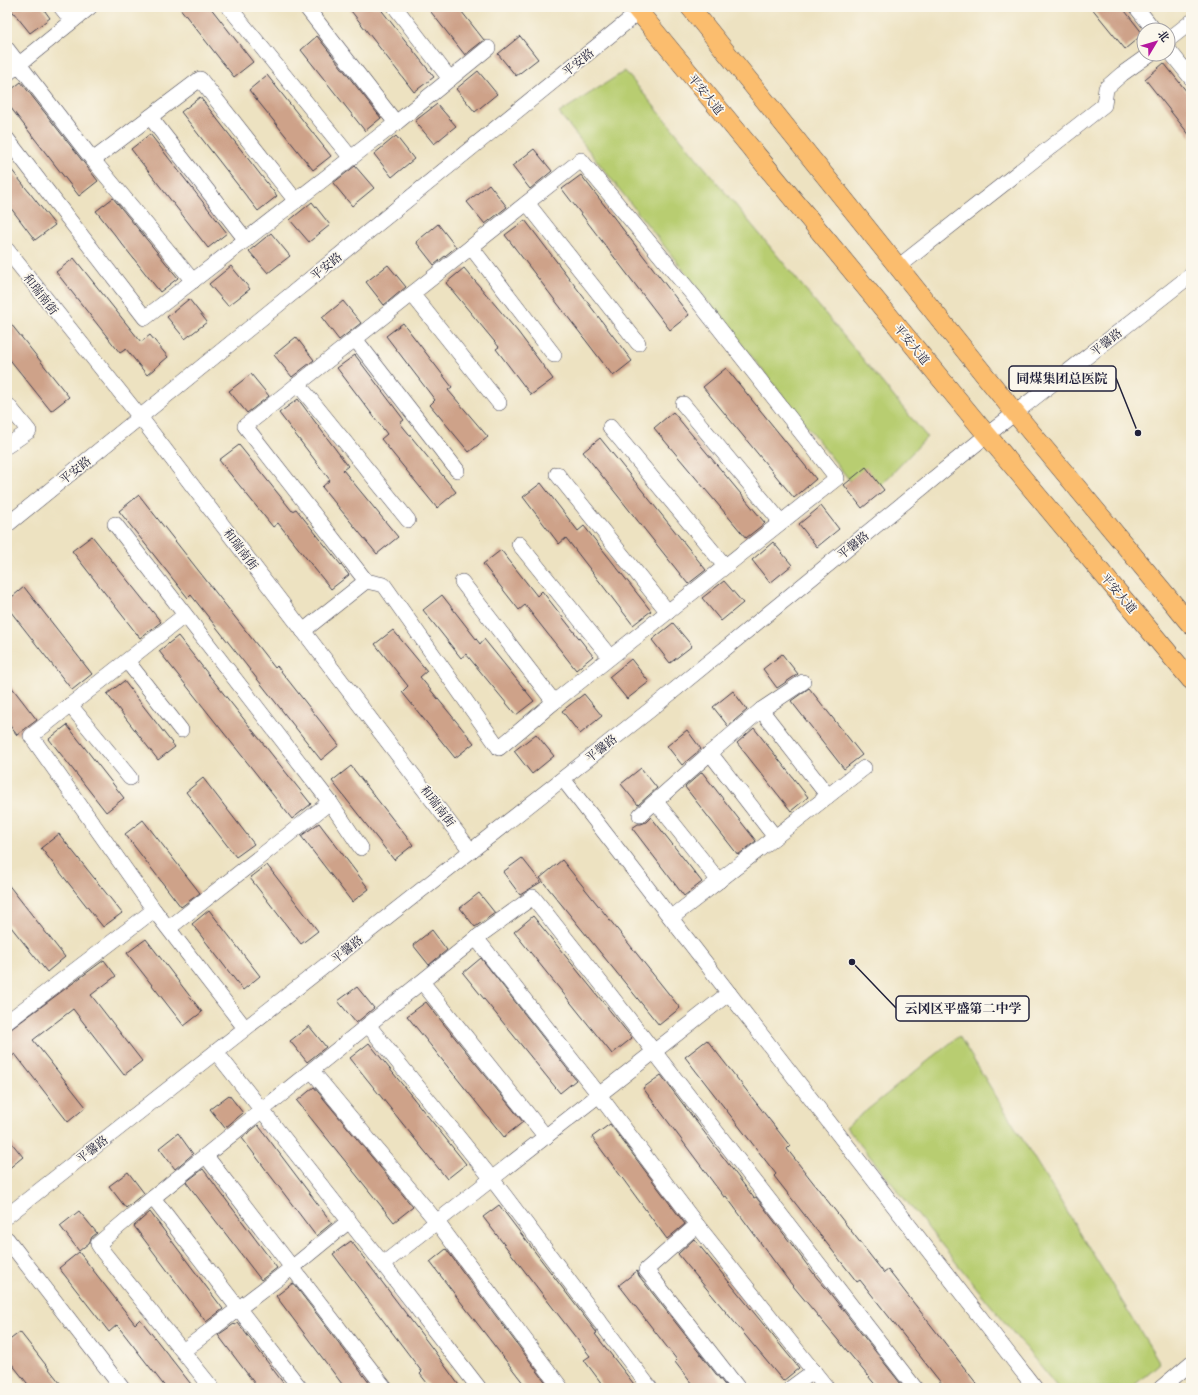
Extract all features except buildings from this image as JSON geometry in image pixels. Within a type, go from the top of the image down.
[{"type":"main road","points":[[690,7],[1015,413],[1191,625]]},
{"type":"main road","name":"平安大道","points":[[640,9],[987,435],[1191,680]]},
{"type":"street","points":[[61,7],[72,22]]},
{"type":"street","points":[[7,74],[90,7]]},
{"type":"street","points":[[228,7],[351,158]]},
{"type":"street","points":[[306,7],[396,123]]},
{"type":"street","points":[[395,7],[450,79]]},
{"type":"street","points":[[1136,7],[1148,22]]},
{"type":"street","name":"平安路","points":[[7,525],[640,9]]},
{"type":"street","points":[[1176,34],[1191,22]]},
{"type":"street","points":[[7,139],[145,318],[396,123],[488,48]]},
{"type":"street","points":[[7,49],[93,160],[193,281]]},
{"type":"street","points":[[1176,58],[1191,78]]},
{"type":"street","points":[[898,267],[1104,105],[1106,88],[1139,62]]},
{"type":"street","points":[[93,160],[200,79],[296,201]]},
{"type":"street","points":[[150,117],[246,240]]},
{"type":"street","points":[[581,160],[693,295],[837,478],[610,657],[499,748],[384,585],[366,581],[245,426],[471,247],[581,160]]},
{"type":"street","points":[[527,203],[638,343]]},
{"type":"street","points":[[471,247],[554,355]]},
{"type":"street","name":"和瑞南街","points":[[7,250],[140,418],[471,851]]},
{"type":"street","name":"平馨路","points":[[7,1216],[650,710],[987,435],[1191,275]]},
{"type":"street","points":[[412,294],[499,403]]},
{"type":"street","points":[[355,338],[457,470]]},
{"type":"street","points":[[298,384],[408,520]]},
{"type":"street","points":[[7,404],[28,431],[7,446]]},
{"type":"street","points":[[683,404],[781,522]]},
{"type":"street","points":[[610,427],[725,566]]},
{"type":"street","points":[[557,474],[668,612]]},
{"type":"street","points":[[115,524],[330,802],[361,848]]},
{"type":"street","points":[[519,544],[610,657]]},
{"type":"street","points":[[304,631],[366,581]]},
{"type":"street","points":[[462,582],[554,702]]},
{"type":"street","points":[[185,615],[31,736],[154,910],[246,1028]]},
{"type":"street","points":[[127,661],[181,730]]},
{"type":"street","points":[[640,815],[761,710],[803,682]]},
{"type":"street","points":[[70,705],[130,778]]},
{"type":"street","points":[[761,710],[828,796]]},
{"type":"street","points":[[710,753],[775,837]]},
{"type":"street","points":[[671,918],[864,768]]},
{"type":"street","points":[[563,779],[1035,1388]]},
{"type":"street","points":[[169,928],[330,802]]},
{"type":"street","points":[[656,802],[719,881]]},
{"type":"street","points":[[212,1388],[98,1244],[476,938],[533,897],[915,1388]]},
{"type":"street","points":[[7,1022],[154,910]]},
{"type":"street","points":[[476,938],[600,1095],[697,1225],[827,1388]]},
{"type":"street","points":[[422,982],[546,1137]]},
{"type":"street","points":[[383,1264],[729,993]]},
{"type":"street","points":[[368,1025],[492,1179],[650,1388]]},
{"type":"street","points":[[216,1052],[479,1388]]},
{"type":"street","points":[[312,1071],[437,1222],[561,1388]]},
{"type":"street","points":[[206,1156],[385,1388]]},
{"type":"street","points":[[153,1198],[300,1388]]},
{"type":"street","points":[[183,1351],[293,1267],[349,1221]]},
{"type":"street","points":[[697,1225],[646,1270],[738,1388]]},
{"type":"street","points":[[7,1239],[122,1388]]},
{"type":"street","points":[[1161,1388],[1191,1363]]},
{"type":"street","points":[[791,1388],[814,1371]]},
{"type":"green space","points":[[625,71],[927,437],[866,501],[559,113]]},
{"type":"green space","points":[[959,1036],[1160,1363],[1131,1388],[1058,1388],[846,1127]]},
{"type":"place","name":"同煤集团总医院","points":[[1138,433]]},
{"type":"place","name":"云冈区平盛第二中学","points":[[852,962]]}]
